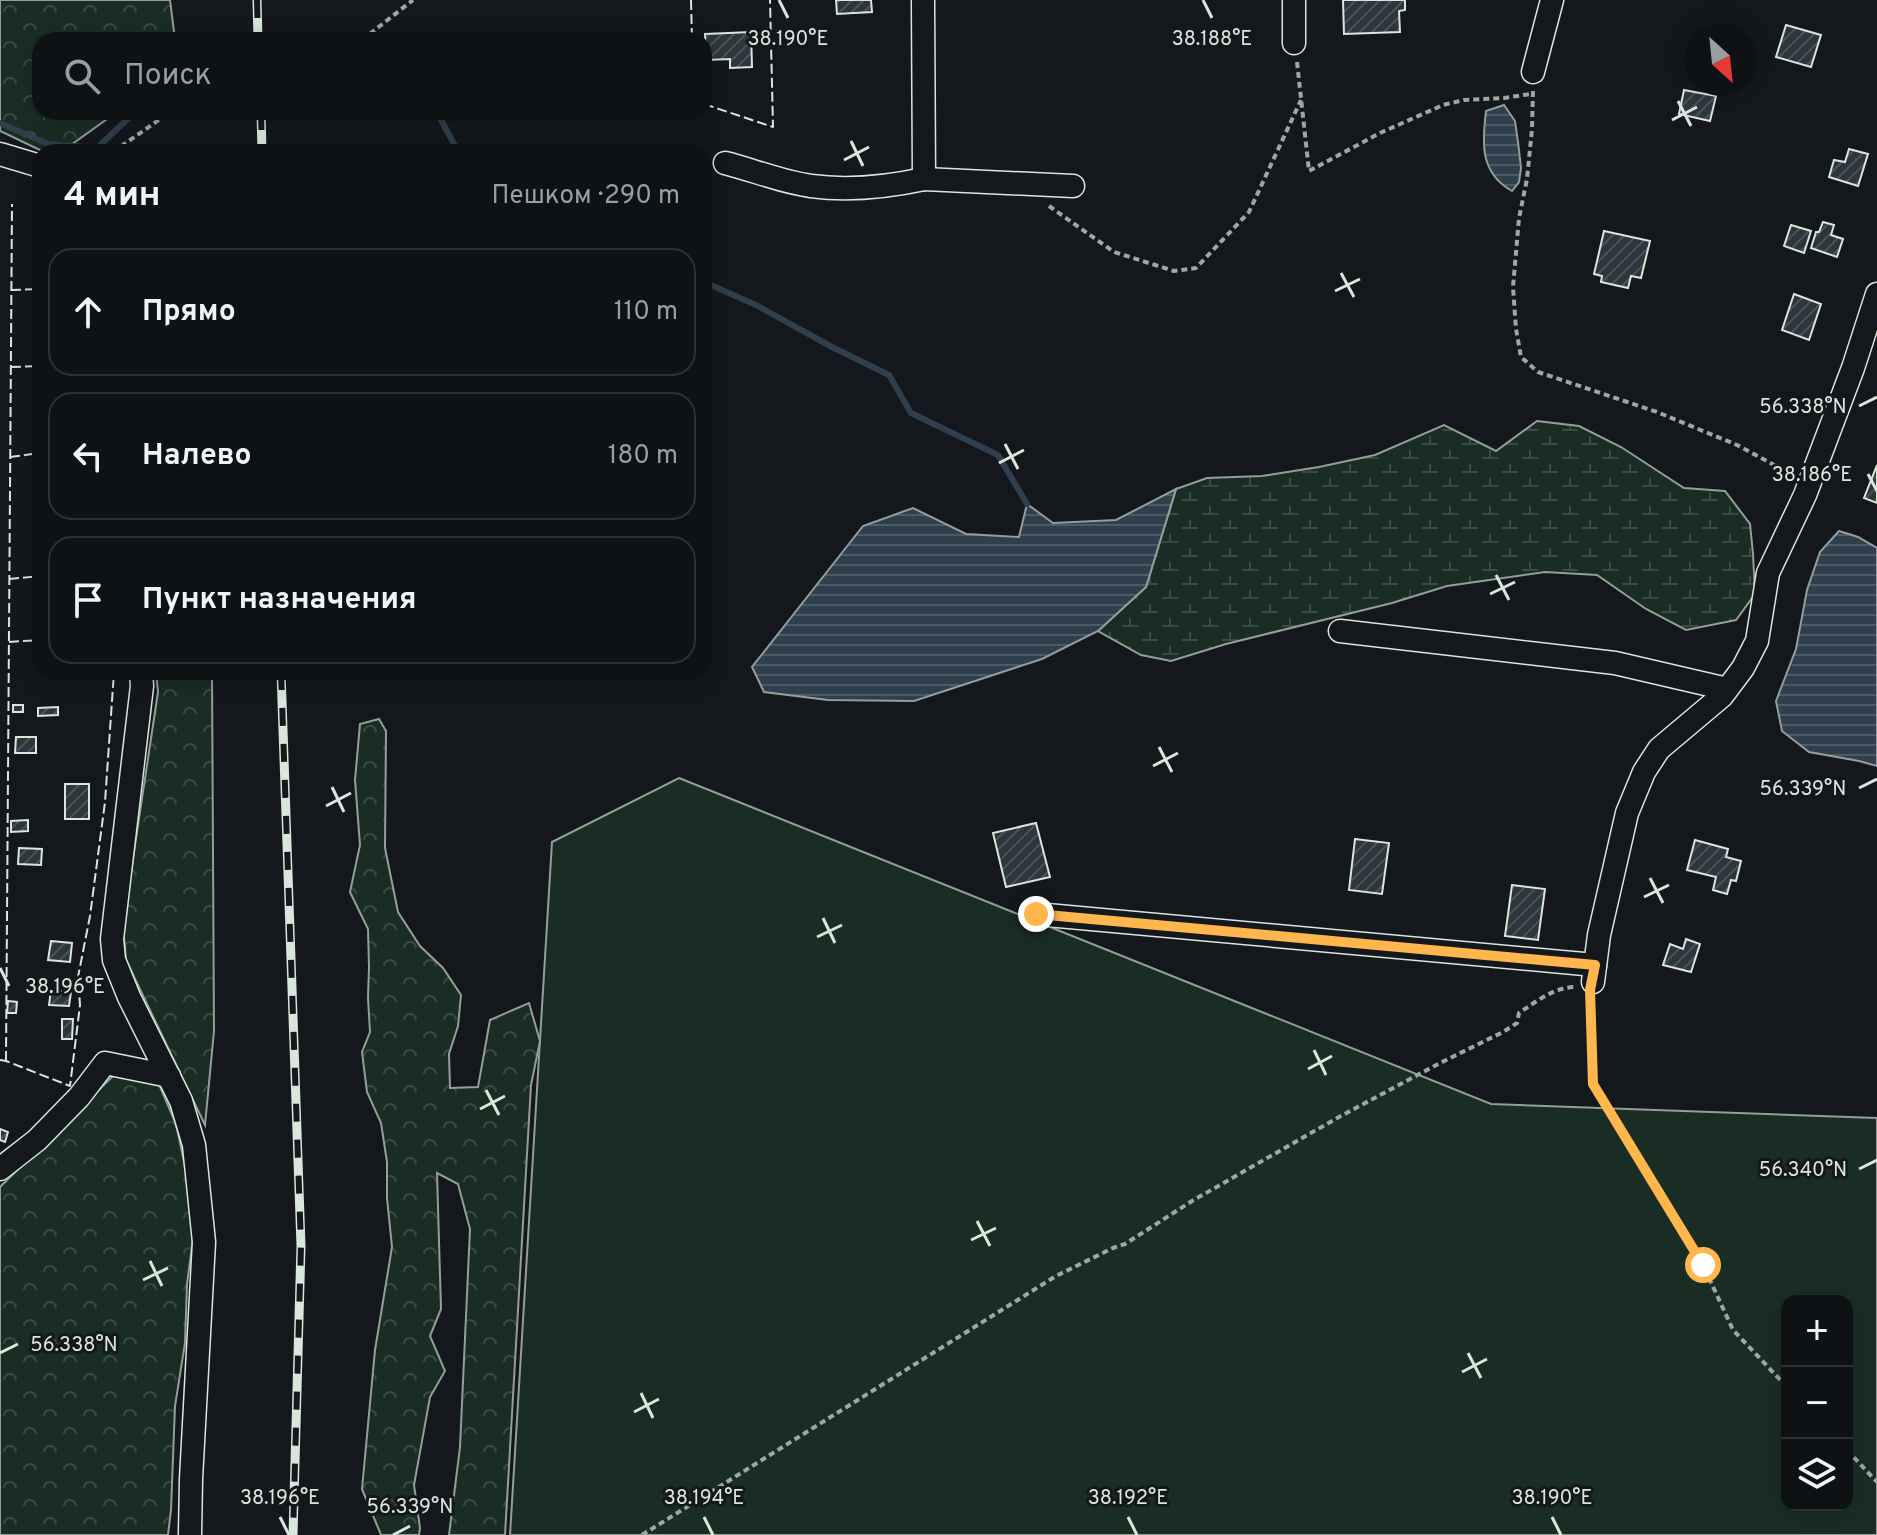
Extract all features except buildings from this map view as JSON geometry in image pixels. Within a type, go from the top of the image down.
[{"type":"street","points":[[923,0],[924,179]]},
{"type":"street","points":[[1294,0],[1294,43]]},
{"type":"street","points":[[1533,83],[1552,0]]},
{"type":"street","points":[[0,154],[32,164]]},
{"type":"street","points":[[725,163],[809,186],[852,189],[924,179],[1073,186]]},
{"type":"street","points":[[1036,914],[1593,979],[1599,935],[1627,813],[1644,772],[1659,749],[1722,696],[1743,668],[1757,641],[1768,573],[1811,479],[1877,294]]},
{"type":"street","points":[[1340,631],[1615,663],[1727,689]]},
{"type":"street","points":[[142,680],[112,939],[114,960],[181,1101],[194,1145],[204,1242],[190,1535]]},
{"type":"street","points":[[0,1169],[79,1097],[105,1063],[169,1076]]},
{"type":"path","points":[[372,32],[413,0]]},
{"type":"path","points":[[1294,43],[1309,171],[1380,133],[1443,105],[1464,100],[1504,98],[1533,83],[1529,167],[1519,218],[1513,287],[1521,357],[1538,372],[1657,412],[1811,479]]},
{"type":"path","points":[[1041,200],[1114,252],[1174,271],[1196,268],[1249,212],[1301,100]]},
{"type":"path","points":[[124,144],[159,120]]},
{"type":"path","points":[[642,1535],[1056,1276],[1125,1244],[1192,1201],[1339,1117],[1503,1032],[1517,1023],[1519,1013],[1555,991],[1593,979],[1593,1084],[1703,1265],[1733,1330],[1781,1381]]},
{"type":"path","points":[[1853,1456],[1877,1482]]},
{"type":"green space","points":[[0,0],[170,0],[174,32],[32,32],[32,120],[106,120],[72,144],[32,146],[0,131]]},
{"type":"green space","points":[[1537,421],[1579,426],[1621,447],[1684,488],[1725,491],[1750,524],[1753,554],[1755,594],[1736,620],[1686,630],[1646,609],[1597,575],[1545,572],[1447,586],[1171,661],[1141,655],[1098,631],[1146,587],[1176,489],[1207,478],[1262,476],[1375,455],[1444,425],[1496,451]]},
{"type":"green space","points":[[157,680],[212,680],[214,1031],[205,1125],[126,960],[123,925],[158,692]]},
{"type":"green space","points":[[379,719],[386,731],[385,848],[398,912],[420,946],[443,968],[461,995],[458,1026],[449,1054],[450,1088],[478,1087],[490,1020],[529,1003],[540,1041],[531,1085],[505,1535],[449,1535],[460,1447],[470,1229],[458,1184],[437,1173],[441,1309],[430,1336],[445,1371],[430,1397],[414,1485],[419,1535],[381,1535],[362,1489],[375,1350],[392,1247],[387,1162],[381,1123],[367,1092],[362,1052],[370,1032],[368,929],[350,892],[360,845],[355,780],[360,724]]},
{"type":"green space","points":[[679,778],[1491,1104],[1877,1118],[1877,1535],[510,1535],[552,842]]},
{"type":"green space","points":[[117,1072],[158,1082],[176,1124],[189,1185],[194,1231],[187,1284],[185,1343],[175,1406],[168,1535],[0,1535],[0,1187]]},
{"type":"water","points":[[1504,105],[1515,121],[1521,168],[1519,182],[1512,191],[1494,176],[1484,146],[1486,111]]},
{"type":"water","points":[[1176,489],[1146,587],[1098,631],[1042,659],[914,701],[828,700],[764,692],[752,667],[863,526],[913,508],[966,534],[1019,537],[1027,504],[1053,523],[1116,520]]},
{"type":"water","points":[[1839,531],[1877,548],[1877,766],[1809,752],[1782,731],[1776,701],[1796,649],[1807,590],[1820,552]]},
{"type":"waterway","points":[[101,144],[127,120]]},
{"type":"waterway","points":[[441,120],[454,144]]},
{"type":"waterway","points":[[0,123],[48,144]]},
{"type":"waterway","points":[[712,286],[756,305],[889,375],[911,413],[998,455],[1027,504]]},
{"type":"railway","points":[[257,0],[258,32]]},
{"type":"railway","points":[[261,120],[262,144]]},
{"type":"railway","points":[[281,680],[301,1246],[293,1535]]},
{"type":"fence","points":[[691,0],[692,32]]},
{"type":"fence","points":[[712,107],[773,127],[770,0]]},
{"type":"fence","points":[[6,1061],[12,204]]},
{"type":"fence","points":[[11,290],[32,289]]},
{"type":"fence","points":[[11,367],[32,366]]},
{"type":"fence","points":[[10,457],[32,454]]},
{"type":"fence","points":[[9,579],[32,577]]},
{"type":"fence","points":[[9,642],[32,641]]},
{"type":"fence","points":[[0,1060],[70,1086],[80,1005],[78,977],[90,916],[105,802],[113,680]]},
{"type":"route","points":[[1036,914],[1595,965],[1590,990],[1593,1084],[1703,1265]]}]
